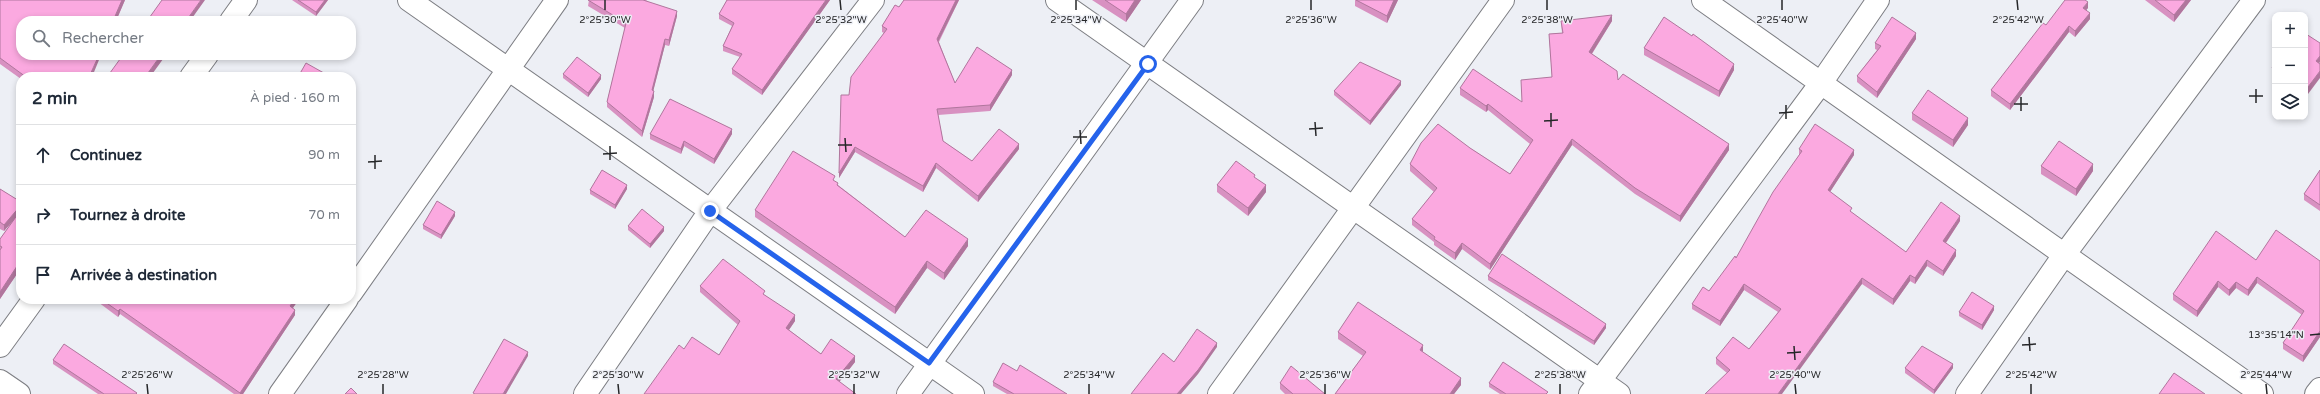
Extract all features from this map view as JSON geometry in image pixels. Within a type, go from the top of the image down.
[{"type":"street","points":[[235,16],[246,0]]},
{"type":"street","points":[[410,0],[973,394]]},
{"type":"street","points":[[356,286],[558,0]]},
{"type":"street","points":[[584,394],[710,211],[873,0]]},
{"type":"street","points":[[1057,0],[1354,208],[1595,387],[1619,394]]},
{"type":"street","points":[[908,394],[929,363],[1148,64],[1192,0]]},
{"type":"street","points":[[1219,394],[1503,0]]},
{"type":"street","points":[[1703,0],[2262,394]]},
{"type":"street","points":[[1595,387],[1821,83],[1878,0]]},
{"type":"street","points":[[1967,394],[2064,255],[2254,0]]},
{"type":"street","points":[[195,72],[203,60]]},
{"type":"street","points":[[0,346],[30,304]]},
{"type":"street","points":[[280,394],[343,304]]},
{"type":"street","points":[[0,382],[19,394]]},
{"type":"street","points":[[2316,394],[2320,389]]},
{"type":"building","points":[[0,0],[122,0],[115,16],[16,16],[16,60],[97,60],[91,72],[19,72],[0,58]]},
{"type":"building","points":[[162,0],[201,0],[190,16],[151,16]]},
{"type":"building","points":[[298,0],[325,0],[316,12]]},
{"type":"building","points":[[588,0],[643,0],[677,11],[669,40],[665,39],[652,90],[654,91],[642,131],[607,102],[626,23]]},
{"type":"building","points":[[727,0],[826,0],[762,90],[732,69],[742,54],[723,46],[734,23],[719,14]]},
{"type":"building","points":[[904,0],[956,0],[937,39],[955,83],[977,47],[1012,70],[990,105],[937,109],[943,141],[972,161],[999,129],[1019,144],[978,196],[936,163],[923,186],[855,147],[839,173],[841,95],[849,95],[851,77],[887,29],[882,26],[895,5],[899,7]]},
{"type":"building","points":[[1105,0],[1135,0],[1126,14]]},
{"type":"building","points":[[1356,0],[1394,0],[1387,16]]},
{"type":"building","points":[[2065,0],[2085,0],[2088,2],[2083,8],[2090,13],[2075,31],[2069,26],[2010,104],[1991,90],[2043,23],[2046,25]]},
{"type":"building","points":[[2155,0],[2186,0],[2174,15]]},
{"type":"building","points":[[1612,15],[1589,52],[1617,71],[1618,80],[1623,74],[1729,144],[1680,216],[1635,188],[1572,139],[1490,264],[1462,243],[1455,253],[1434,239],[1435,237],[1412,219],[1437,188],[1410,164],[1421,143],[1438,124],[1470,148],[1510,174],[1533,140],[1488,104],[1486,106],[1460,88],[1473,69],[1522,102],[1521,80],[1552,77],[1549,34],[1563,33],[1561,21]]},
{"type":"building","points":[[1664,17],[1692,36],[1693,34],[1734,64],[1719,91],[1644,48]]},
{"type":"building","points":[[1892,17],[1916,33],[1877,92],[1857,76],[1881,46],[1875,43]]},
{"type":"building","points":[[2308,35],[2320,43],[2320,56],[2316,61],[2320,64],[2320,71],[2308,87]]},
{"type":"building","points":[[577,57],[601,75],[588,93],[563,74]]},
{"type":"building","points":[[119,60],[157,60],[149,72],[111,72]]},
{"type":"building","points":[[1360,62],[1401,81],[1370,121],[1334,91]]},
{"type":"building","points":[[306,63],[322,72],[301,72]]},
{"type":"building","points":[[1928,90],[1968,118],[1953,140],[1912,113]]},
{"type":"building","points":[[670,99],[732,129],[714,159],[684,141],[681,149],[650,134]]},
{"type":"building","points":[[1815,124],[1854,150],[1828,190],[1852,208],[1850,211],[1906,252],[1941,202],[1960,216],[1943,241],[1956,250],[1943,271],[1927,260],[1915,278],[1910,275],[1893,299],[1862,278],[1778,394],[1705,394],[1730,370],[1716,358],[1733,337],[1749,349],[1781,309],[1744,284],[1720,321],[1692,304],[1703,287],[1709,291],[1735,256],[1736,258],[1773,192],[1802,151],[1799,149]]},
{"type":"building","points":[[2059,141],[2093,164],[2076,189],[2041,166]]},
{"type":"building","points":[[793,151],[835,176],[833,180],[838,183],[837,185],[905,237],[926,210],[968,239],[944,273],[927,261],[895,307],[755,210]]},
{"type":"building","points":[[1236,161],[1255,175],[1254,177],[1266,185],[1248,208],[1217,185]]},
{"type":"building","points":[[602,170],[627,185],[615,205],[590,190]]},
{"type":"building","points":[[2320,170],[2320,205],[2304,194]]},
{"type":"building","points":[[0,189],[16,199],[16,211],[4,225],[0,222]]},
{"type":"building","points":[[437,201],[455,212],[441,235],[423,225]]},
{"type":"building","points":[[642,209],[664,227],[650,244],[628,226]]},
{"type":"building","points":[[16,217],[16,268],[0,292],[0,250],[2,247],[0,246],[0,239]]},
{"type":"building","points":[[2276,230],[2320,261],[2320,331],[2303,356],[2283,343],[2304,311],[2257,277],[2248,290],[2236,282],[2229,290],[2218,281],[2197,311],[2173,294],[2216,231],[2256,260]]},
{"type":"building","points":[[1502,254],[1606,324],[1594,341],[1488,276]]},
{"type":"building","points":[[723,259],[765,291],[763,294],[795,315],[786,328],[821,354],[831,339],[855,356],[836,379],[856,394],[644,394],[679,345],[684,349],[692,337],[719,355],[740,321],[700,286]]},
{"type":"building","points":[[1972,292],[1994,306],[1982,325],[1959,312]]},
{"type":"building","points":[[1358,302],[1423,345],[1420,350],[1461,378],[1450,394],[1335,394],[1366,352],[1338,332]]},
{"type":"building","points":[[108,304],[291,304],[290,306],[295,310],[240,393],[120,309],[118,311]]},
{"type":"building","points":[[1197,329],[1217,343],[1198,370],[1177,394],[1131,394],[1163,353],[1174,362]]},
{"type":"building","points":[[504,339],[528,352],[503,394],[473,393]]},
{"type":"building","points":[[64,344],[137,393],[104,394],[53,360]]},
{"type":"building","points":[[1922,346],[1953,364],[1934,390],[1905,368]]},
{"type":"building","points":[[1503,362],[1548,392],[1546,394],[1506,394],[1489,383]]},
{"type":"building","points":[[1003,363],[1017,371],[1020,365],[1067,394],[1014,394],[993,382]]},
{"type":"building","points":[[1291,366],[1325,394],[1293,394],[1280,383]]},
{"type":"building","points":[[2174,373],[2205,394],[2159,394]]},
{"type":"building","points":[[351,388],[357,394],[345,394]]},
{"type":"route","points":[[710,211],[929,363],[1148,64]]}]
